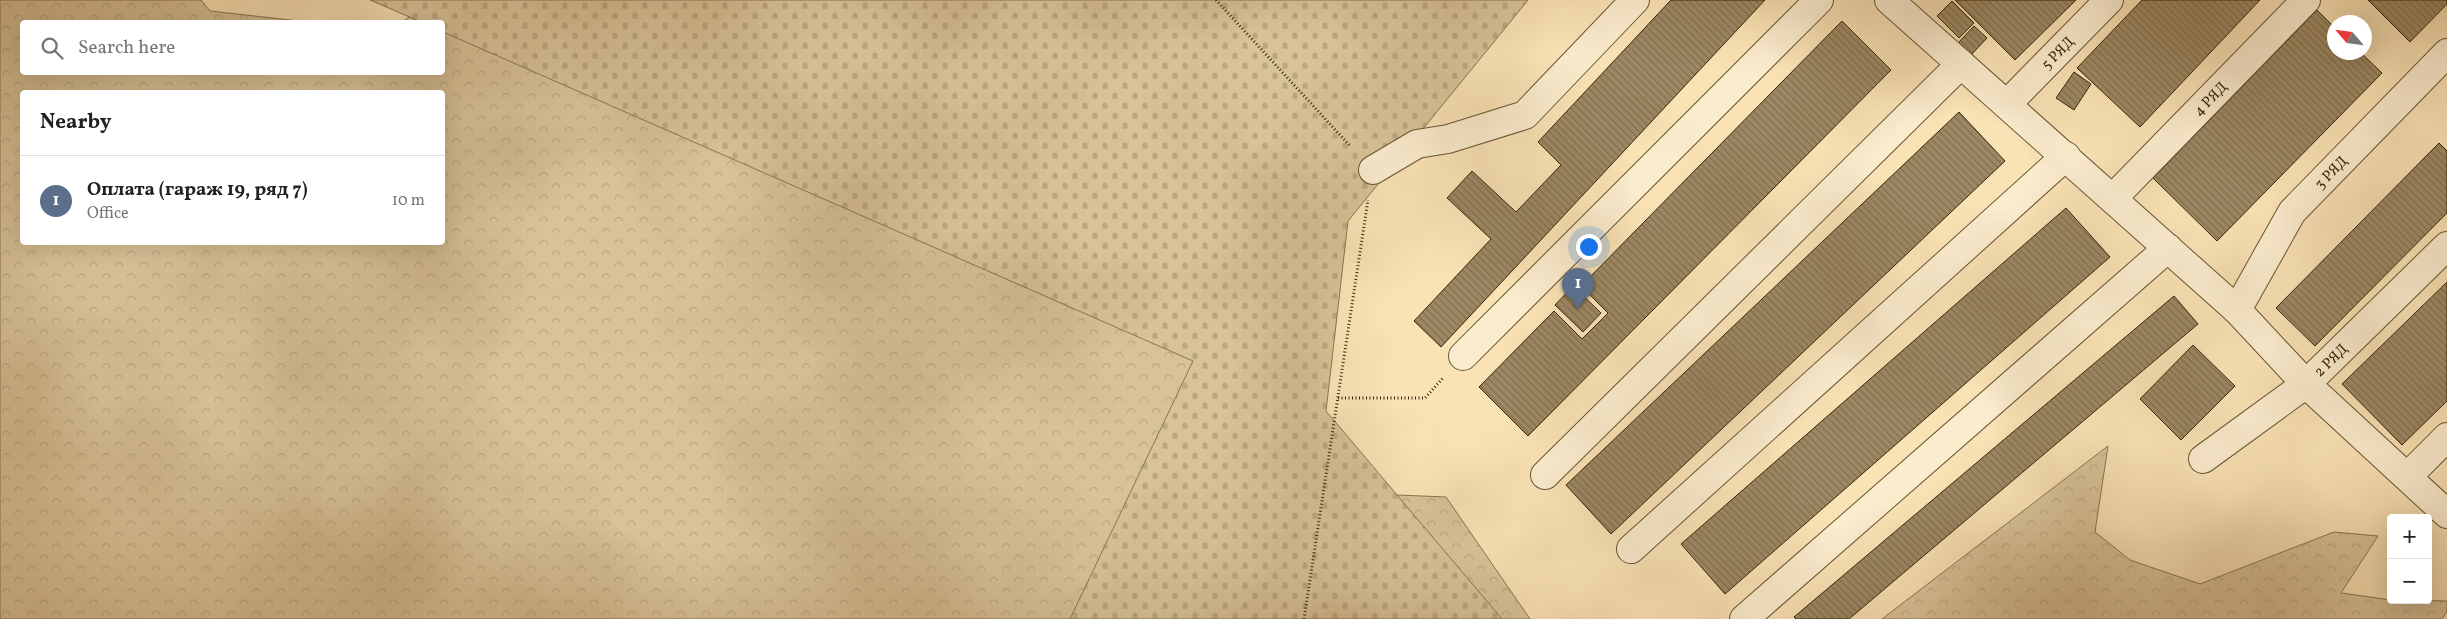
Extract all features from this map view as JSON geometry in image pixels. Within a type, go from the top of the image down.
[{"type":"street","points":[[1373,170],[1418,144],[1448,139],[1525,116],[1635,0]]},
{"type":"street","points":[[1463,356],[1818,0]]},
{"type":"street","name":"5 РЯД","points":[[2007,104],[2109,0]]},
{"type":"street","name":"4 РЯД","points":[[2113,198],[2306,0]]},
{"type":"street","points":[[1900,4],[1961,64],[2237,310],[2306,384],[2408,476],[2447,514]]},
{"type":"street","name":"3 РЯД","points":[[2237,310],[2292,212],[2447,53]]},
{"type":"street","points":[[1545,475],[1961,64]]},
{"type":"street","points":[[1631,549],[2066,156]]},
{"type":"street","name":"2 РЯД","points":[[2203,460],[2306,384],[2447,246]]},
{"type":"street","points":[[1744,619],[2168,248]]},
{"type":"street","points":[[2408,476],[2447,437]]},
{"type":"path","points":[[1216,0],[1373,170],[1304,619]]},
{"type":"path","points":[[1338,398],[1425,398],[1463,356]]},
{"type":"green space","points":[[0,0],[201,0],[210,11],[290,20],[20,20],[20,75],[445,75],[445,20],[405,20],[435,0],[1182,0],[1263,619],[0,619]]},
{"type":"green space","points":[[370,0],[1528,0],[1348,221],[1326,411],[1502,619],[1070,619],[1193,361],[445,33],[445,20],[416,20]]},
{"type":"green space","points":[[2108,446],[2095,532],[2130,560],[2200,584],[2334,532],[2378,536],[2341,593],[2387,599],[2387,604],[2432,604],[2432,601],[2447,601],[2447,611],[2442,619],[1882,619]]},
{"type":"green space","points":[[1349,493],[1446,497],[1530,619],[1330,619]]},
{"type":"building","points":[[1671,0],[1765,0],[1441,347],[1414,321],[1491,239],[1447,198],[1472,171],[1516,212],[1561,165],[1538,142]]},
{"type":"building","points":[[1955,0],[2076,0],[2015,60]]},
{"type":"building","points":[[2142,0],[2260,0],[2140,127],[2077,68]]},
{"type":"building","points":[[2368,0],[2447,0],[2447,4],[2410,42]]},
{"type":"building","points":[[1952,1],[1974,23],[1959,38],[1937,16]]},
{"type":"building","points":[[2317,10],[2327,20],[2327,60],[2368,60],[2382,73],[2217,241],[2153,178]]},
{"type":"building","points":[[1842,21],[1891,70],[1528,436],[1479,387],[1554,311],[1582,339],[1608,313],[1581,286]]},
{"type":"building","points":[[1974,26],[1987,38],[1971,55],[1958,43]]},
{"type":"building","points":[[2074,72],[2091,84],[2074,110],[2056,98]]},
{"type":"building","points":[[1959,112],[2005,161],[1611,534],[1566,485]]},
{"type":"building","points":[[2439,143],[2447,151],[2447,213],[2315,346],[2276,308]]},
{"type":"building","points":[[2066,208],[2110,257],[1725,594],[1681,544]]},
{"type":"building","points":[[2447,282],[2447,401],[2402,445],[2342,384]]},
{"type":"building","points":[[1573,286],[1601,313],[1583,332],[1555,305]]},
{"type":"building","points":[[2174,296],[2198,324],[1849,619],[1796,619],[1794,617]]},
{"type":"building","points":[[2193,345],[2235,386],[2181,440],[2140,399]]},
{"type":"place","name":"Оплата (гараж 19, ряд 7)","points":[[1578,309]]}]
